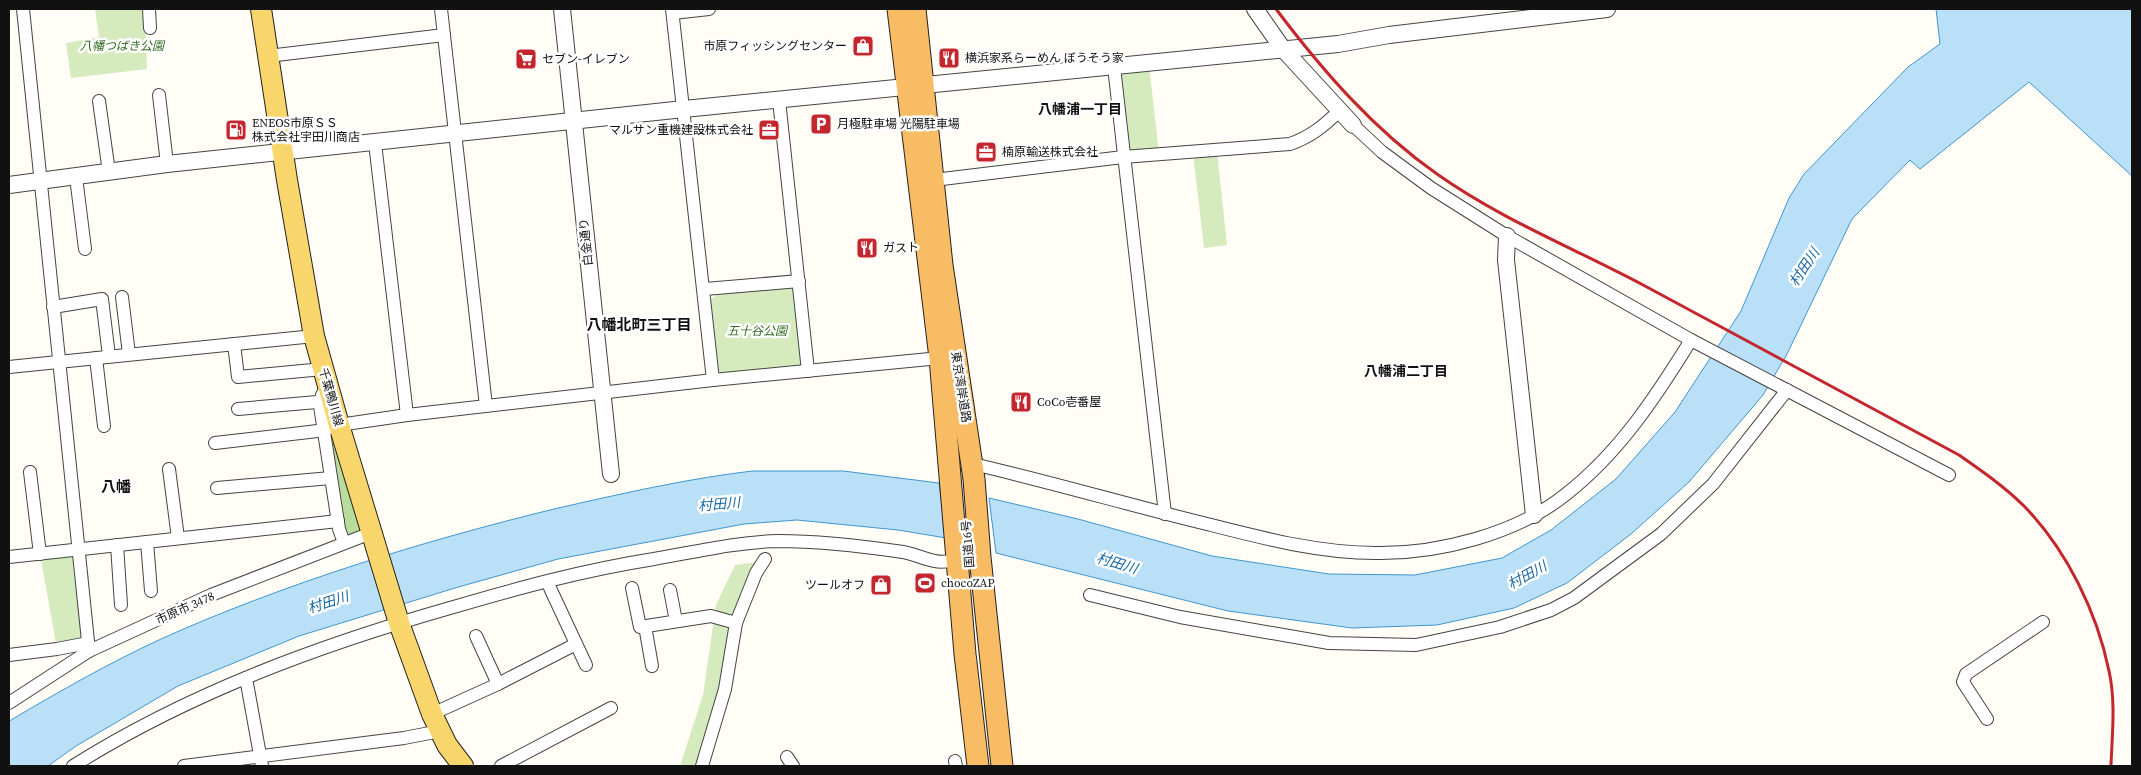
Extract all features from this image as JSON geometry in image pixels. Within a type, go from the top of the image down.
[{"type":"highway","name":"東京湾岸道路","points":[[898,9],[916,86],[934,180],[942,265],[960,382],[965,473],[965,654],[978,766]]},
{"type":"highway","name":"東京湾岸道路","points":[[914,9],[916,165],[940,358],[965,473]]},
{"type":"highway","name":"東京湾岸道路","points":[[966,556],[1002,766]]},
{"type":"highway","name":"国道16号","points":[[966,556],[990,766]]},
{"type":"main road","name":"千葉鴨川線","points":[[261,9],[314,336],[332,428],[372,538],[398,621],[436,722],[447,745],[463,766]]},
{"type":"street","points":[[9,655],[89,647],[58,362],[42,182],[23,9]]},
{"type":"street","points":[[149,9],[150,28]]},
{"type":"street","points":[[441,9],[486,406]]},
{"type":"street","name":"白金通り","points":[[562,9],[611,474]]},
{"type":"street","points":[[709,9],[673,11],[714,380]]},
{"type":"street","points":[[1255,9],[1283,50],[1339,111],[1382,152],[1418,178],[1507,236],[1691,340],[1949,475]]},
{"type":"street","points":[[9,185],[167,164],[684,109],[1283,50],[1607,9]]},
{"type":"street","points":[[268,56],[444,36]]},
{"type":"street","points":[[1114,68],[1165,514]]},
{"type":"street","points":[[159,95],[167,164]]},
{"type":"street","points":[[780,100],[808,372]]},
{"type":"street","points":[[99,101],[109,172]]},
{"type":"street","points":[[934,180],[1124,157],[1290,144],[1310,135],[1325,125],[1339,111]]},
{"type":"street","points":[[375,143],[407,414]]},
{"type":"street","points":[[76,177],[85,249]]},
{"type":"street","points":[[1507,236],[1506,260],[1534,515]]},
{"type":"street","points":[[704,290],[799,281]]},
{"type":"street","points":[[122,297],[129,354]]},
{"type":"street","points":[[54,307],[102,299],[104,426]]},
{"type":"street","points":[[9,367],[314,336]]},
{"type":"street","points":[[965,473],[1165,514],[1279,543],[1376,554],[1459,543],[1494,532],[1534,515],[1564,496],[1612,453],[1652,403],[1691,340]]},
{"type":"street","points":[[234,344],[238,377],[324,384],[317,402],[238,409]]},
{"type":"street","points":[[215,443],[332,428],[407,414],[714,380],[940,358]]},
{"type":"street","points":[[1090,595],[1180,617],[1329,643],[1416,645],[1500,627],[1551,610],[1574,598],[1660,534],[1713,484],[1787,390]]},
{"type":"street","points":[[332,428],[331,478],[338,521],[344,543]]},
{"type":"street","points":[[170,469],[178,538]]},
{"type":"street","points":[[30,472],[40,554]]},
{"type":"street","points":[[217,488],[331,478]]},
{"type":"street","points":[[9,557],[338,521]]},
{"type":"street","name":"市原市 3478","points":[[9,703],[89,647],[211,595],[344,543],[372,538]]},
{"type":"street","points":[[73,766],[103,747],[174,711],[246,678],[358,635],[398,621],[528,585],[600,568],[733,544],[778,541],[842,543],[910,553],[937,562],[966,556]]},
{"type":"street","points":[[147,542],[151,591]]},
{"type":"street","points":[[116,545],[121,605]]},
{"type":"street","points":[[702,766],[725,689],[736,623],[756,573],[765,558]]},
{"type":"street","points":[[550,588],[586,665]]},
{"type":"street","points":[[632,588],[640,626],[711,616],[736,623]]},
{"type":"street","points":[[670,590],[676,621]]},
{"type":"street","points":[[1987,719],[1963,682],[1966,674],[2043,622]]},
{"type":"street","points":[[645,626],[652,666]]},
{"type":"street","points":[[476,636],[498,684]]},
{"type":"street","points":[[184,766],[261,762],[436,722],[498,684],[576,644]]},
{"type":"street","points":[[246,678],[261,762]]},
{"type":"street","points":[[500,766],[611,708]]},
{"type":"green space","name":"八幡つばき公園","points":[[95,9],[145,9],[147,69],[71,78],[66,43],[99,37]]},
{"type":"green space","points":[[1149,65],[1159,153],[1125,155],[1116,69]]},
{"type":"green space","points":[[1217,151],[1227,245],[1204,248],[1193,153]]},
{"type":"green space","name":"五十谷公園","points":[[790,287],[796,293],[803,360],[799,368],[724,375],[719,371],[710,300],[717,295]]},
{"type":"green space","points":[[333,438],[360,532],[350,537],[346,531],[340,506]]},
{"type":"green space","points":[[79,550],[88,643],[57,649],[40,554]]},
{"type":"green space","points":[[757,562],[743,587],[732,618],[720,694],[696,766],[680,766],[703,695],[716,605],[735,565]]},
{"type":"water","name":"村田川","points":[[1936,9],[2132,9],[2132,176],[2029,82],[1920,169],[1910,160],[1852,219],[1787,354],[1763,395],[1689,482],[1631,534],[1567,583],[1514,608],[1437,625],[1352,628],[1228,611],[996,553],[989,498],[1078,519],[1212,556],[1329,574],[1415,575],[1502,558],[1551,530],[1616,479],[1675,412],[1741,311],[1789,198],[1804,174],[1908,67],[1940,44]]},
{"type":"water","name":"村田川","points":[[752,471],[843,471],[939,483],[946,538],[898,530],[797,520],[744,524],[558,559],[455,588],[299,636],[178,686],[76,746],[48,766],[9,766],[9,722],[11,720],[66,688],[161,639],[255,600],[354,565],[454,535],[554,509],[628,492]]},
{"type":"railway","points":[[1276,9],[1312,54],[1371,119],[1414,157],[1462,191],[1513,220],[1619,272],[1959,455],[2025,507],[2040,524],[2067,563],[2097,627],[2111,683],[2113,719],[2111,766]]},
{"type":"place","name":"市原フィッシングセンター","points":[[863,46]]},
{"type":"place","name":"横浜家系らーめん ぼうそう家","points":[[949,58]]},
{"type":"place","name":"セブン-イレブン","points":[[526,59]]},
{"type":"place","name":"月極駐車場 光陽駐車場","points":[[821,124]]},
{"type":"place","name":"ENEOS市原ＳＳ 株式会社宇田川商店","points":[[236,130]]},
{"type":"place","name":"マルサン重機建設株式会社","points":[[769,130]]},
{"type":"place","name":"楠原輸送株式会社","points":[[986,152]]},
{"type":"place","name":"ガスト","points":[[867,248]]},
{"type":"place","name":"CoCo壱番屋","points":[[1021,402]]},
{"type":"place","name":"chocoZAP","points":[[925,583]]},
{"type":"place","name":"ツールオフ","points":[[881,585]]},
{"type":"district","name":"八幡浦一丁目","points":[[1080,109]]},
{"type":"district","name":"八幡北町三丁目","points":[[639,325]]},
{"type":"district","name":"八幡浦二丁目","points":[[1406,371]]},
{"type":"district","name":"八幡","points":[[116,487]]}]
